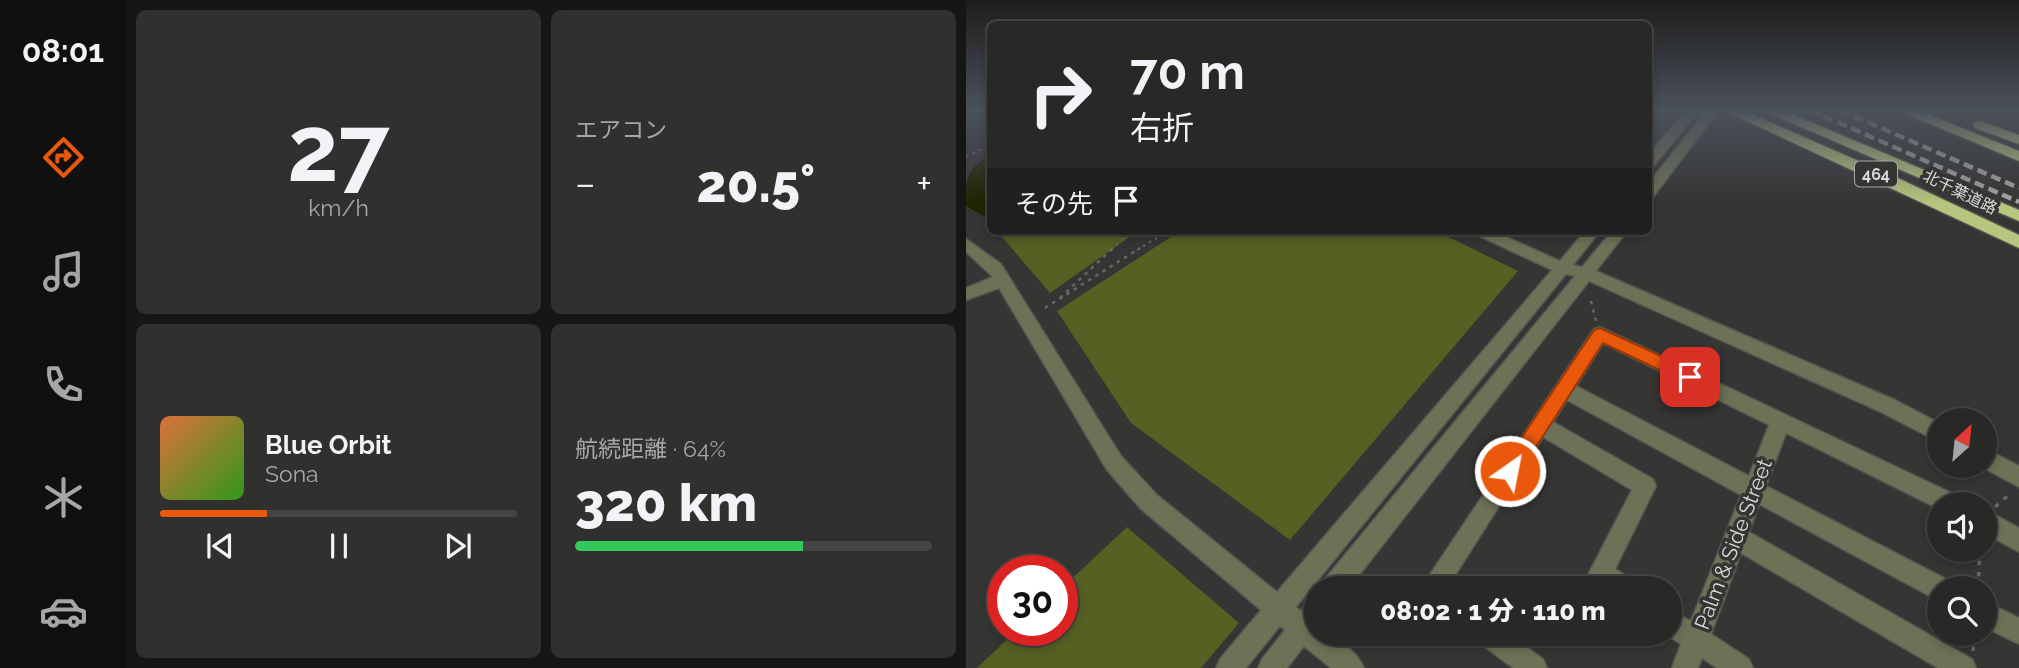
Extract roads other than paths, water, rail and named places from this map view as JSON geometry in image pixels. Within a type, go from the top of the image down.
[{"type":"highway","name":"北千葉道路","points":[[1801,141],[2019,242]]},
{"type":"highway","name":"北千葉道路","points":[[1843,141],[2019,216]]},
{"type":"highway","points":[[1982,141],[2019,156]]},
{"type":"street","points":[[1652,159],[1667,141]]},
{"type":"street","points":[[1652,189],[1689,141]]},
{"type":"street","points":[[1491,235],[1566,263]]},
{"type":"street","points":[[1515,235],[1588,274],[1888,405],[1927,426]]},
{"type":"street","points":[[1229,668],[1590,235]]},
{"type":"street","points":[[1344,576],[1617,235]]},
{"type":"street","points":[[966,244],[995,268],[1114,463],[1149,502],[1280,609],[1304,617]]},
{"type":"street","points":[[966,294],[1002,280]]},
{"type":"street","points":[[1441,576],[1600,334],[1927,492]]},
{"type":"street","points":[[1564,389],[1927,583]]},
{"type":"street","name":"Palm & Side Street","points":[[1685,668],[1781,421]]},
{"type":"street","points":[[1541,425],[1645,486],[1601,573],[1605,576]]},
{"type":"street","points":[[1997,469],[2015,485]]},
{"type":"street","points":[[1997,521],[2019,541]]},
{"type":"street","points":[[1736,537],[1963,668]]},
{"type":"street","points":[[1997,620],[2019,631]]},
{"type":"street","points":[[1271,668],[1304,627]]},
{"type":"street","points":[[1682,631],[1740,668]]},
{"type":"street","points":[[1333,646],[1351,668]]},
{"type":"street","points":[[1505,646],[1534,668]]},
{"type":"railway","points":[[1881,141],[2019,202]]},
{"type":"railway","points":[[1912,141],[2019,188]]}]
